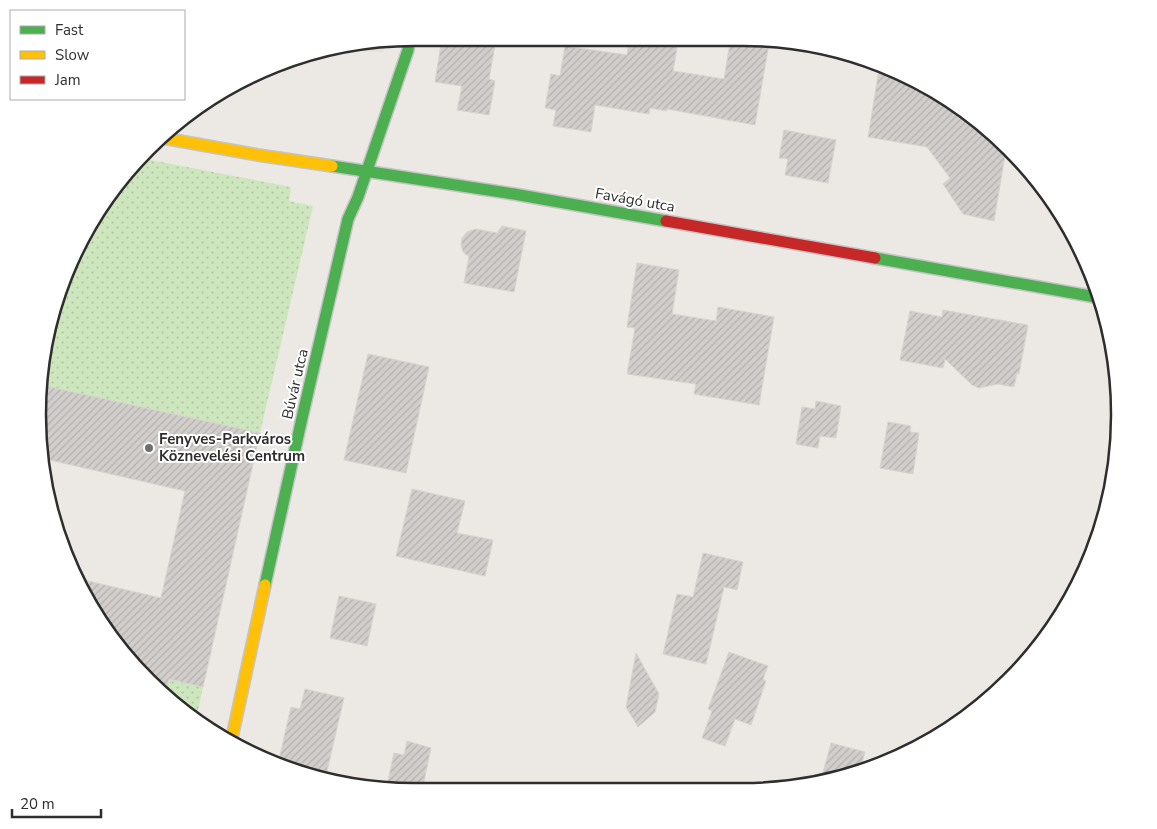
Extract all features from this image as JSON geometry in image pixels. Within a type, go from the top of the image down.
[{"type":"street","name":"Búvár utca","points":[[233,734],[348,219],[358,197],[409,46]]},
{"type":"street","name":"Favágó utca","points":[[170,139],[258,155],[514,194],[1091,296]]},
{"type":"shaded area","points":[[384,47],[383,52],[359,50]]},
{"type":"green space","points":[[149,160],[291,187],[289,201],[313,206],[260,433],[47,386],[53,343],[74,274],[108,210],[122,190],[125,190],[126,186]]},
{"type":"green space","points":[[155,676],[203,687],[198,712]]},
{"type":"building","points":[[441,46],[495,46],[489,79],[495,81],[489,115],[457,110],[462,86],[435,82]]},
{"type":"building","points":[[565,46],[627,55],[628,46],[677,46],[673,71],[724,79],[730,46],[768,47],[755,125],[667,109],[667,111],[650,108],[649,114],[595,105],[591,132],[553,126],[556,110],[545,108],[551,74],[560,76]]},
{"type":"building","points":[[878,72],[905,84],[947,108],[967,122],[1005,156],[994,221],[963,214],[943,184],[950,178],[927,147],[868,137]]},
{"type":"building","points":[[784,130],[836,140],[828,183],[785,175],[788,159],[779,158]]},
{"type":"building","points":[[502,226],[526,231],[514,292],[464,283],[469,257],[463,252],[462,238],[467,232],[476,229],[497,233]]},
{"type":"building","points":[[637,263],[679,270],[672,314],[716,321],[718,307],[774,317],[759,405],[694,394],[696,384],[627,374],[635,328],[627,327]]},
{"type":"building","points":[[943,310],[1028,325],[1019,374],[1017,373],[1014,387],[998,384],[979,388],[972,385],[945,359],[943,368],[900,360],[910,311],[942,317]]},
{"type":"building","points":[[368,354],[429,367],[406,473],[344,460]]},
{"type":"building","points":[[47,386],[260,433],[203,687],[169,679],[167,687],[154,675],[122,639],[86,581],[161,598],[185,491],[49,460],[46,414]]},
{"type":"building","points":[[816,401],[841,406],[836,438],[820,436],[818,448],[796,444],[802,407],[815,409]]},
{"type":"building","points":[[888,422],[911,426],[910,432],[919,433],[913,474],[880,468]]},
{"type":"building","points":[[412,489],[465,501],[457,533],[493,540],[485,576],[396,556]]},
{"type":"building","points":[[703,553],[743,562],[737,590],[724,587],[706,664],[663,654],[677,594],[693,597]]},
{"type":"building","points":[[339,596],[376,604],[367,646],[330,638]]},
{"type":"building","points":[[729,652],[768,666],[763,679],[766,681],[751,725],[735,719],[725,746],[702,738],[712,711],[708,709]]},
{"type":"building","points":[[636,653],[659,694],[655,712],[638,727],[626,707]]},
{"type":"building","points":[[305,689],[344,698],[327,772],[280,757],[291,707],[300,709]]},
{"type":"building","points":[[407,741],[431,748],[424,783],[388,782],[394,753],[404,755]]},
{"type":"building","points":[[831,743],[865,752],[862,763],[823,774]]},
{"type":"traffic: fast","points":[[265,585],[348,219],[358,197],[409,46]]},
{"type":"traffic: fast","points":[[332,166],[514,194],[666,221]]},
{"type":"traffic: fast","points":[[875,258],[1091,296]]},
{"type":"traffic: slow","points":[[170,139],[332,166]]},
{"type":"traffic: slow","points":[[233,734],[265,585]]},
{"type":"traffic: jam","points":[[666,221],[875,258]]},
{"type":"place","name":"Fenyves-Parkváros Köznevelési Centrum","points":[[149,448]]}]
